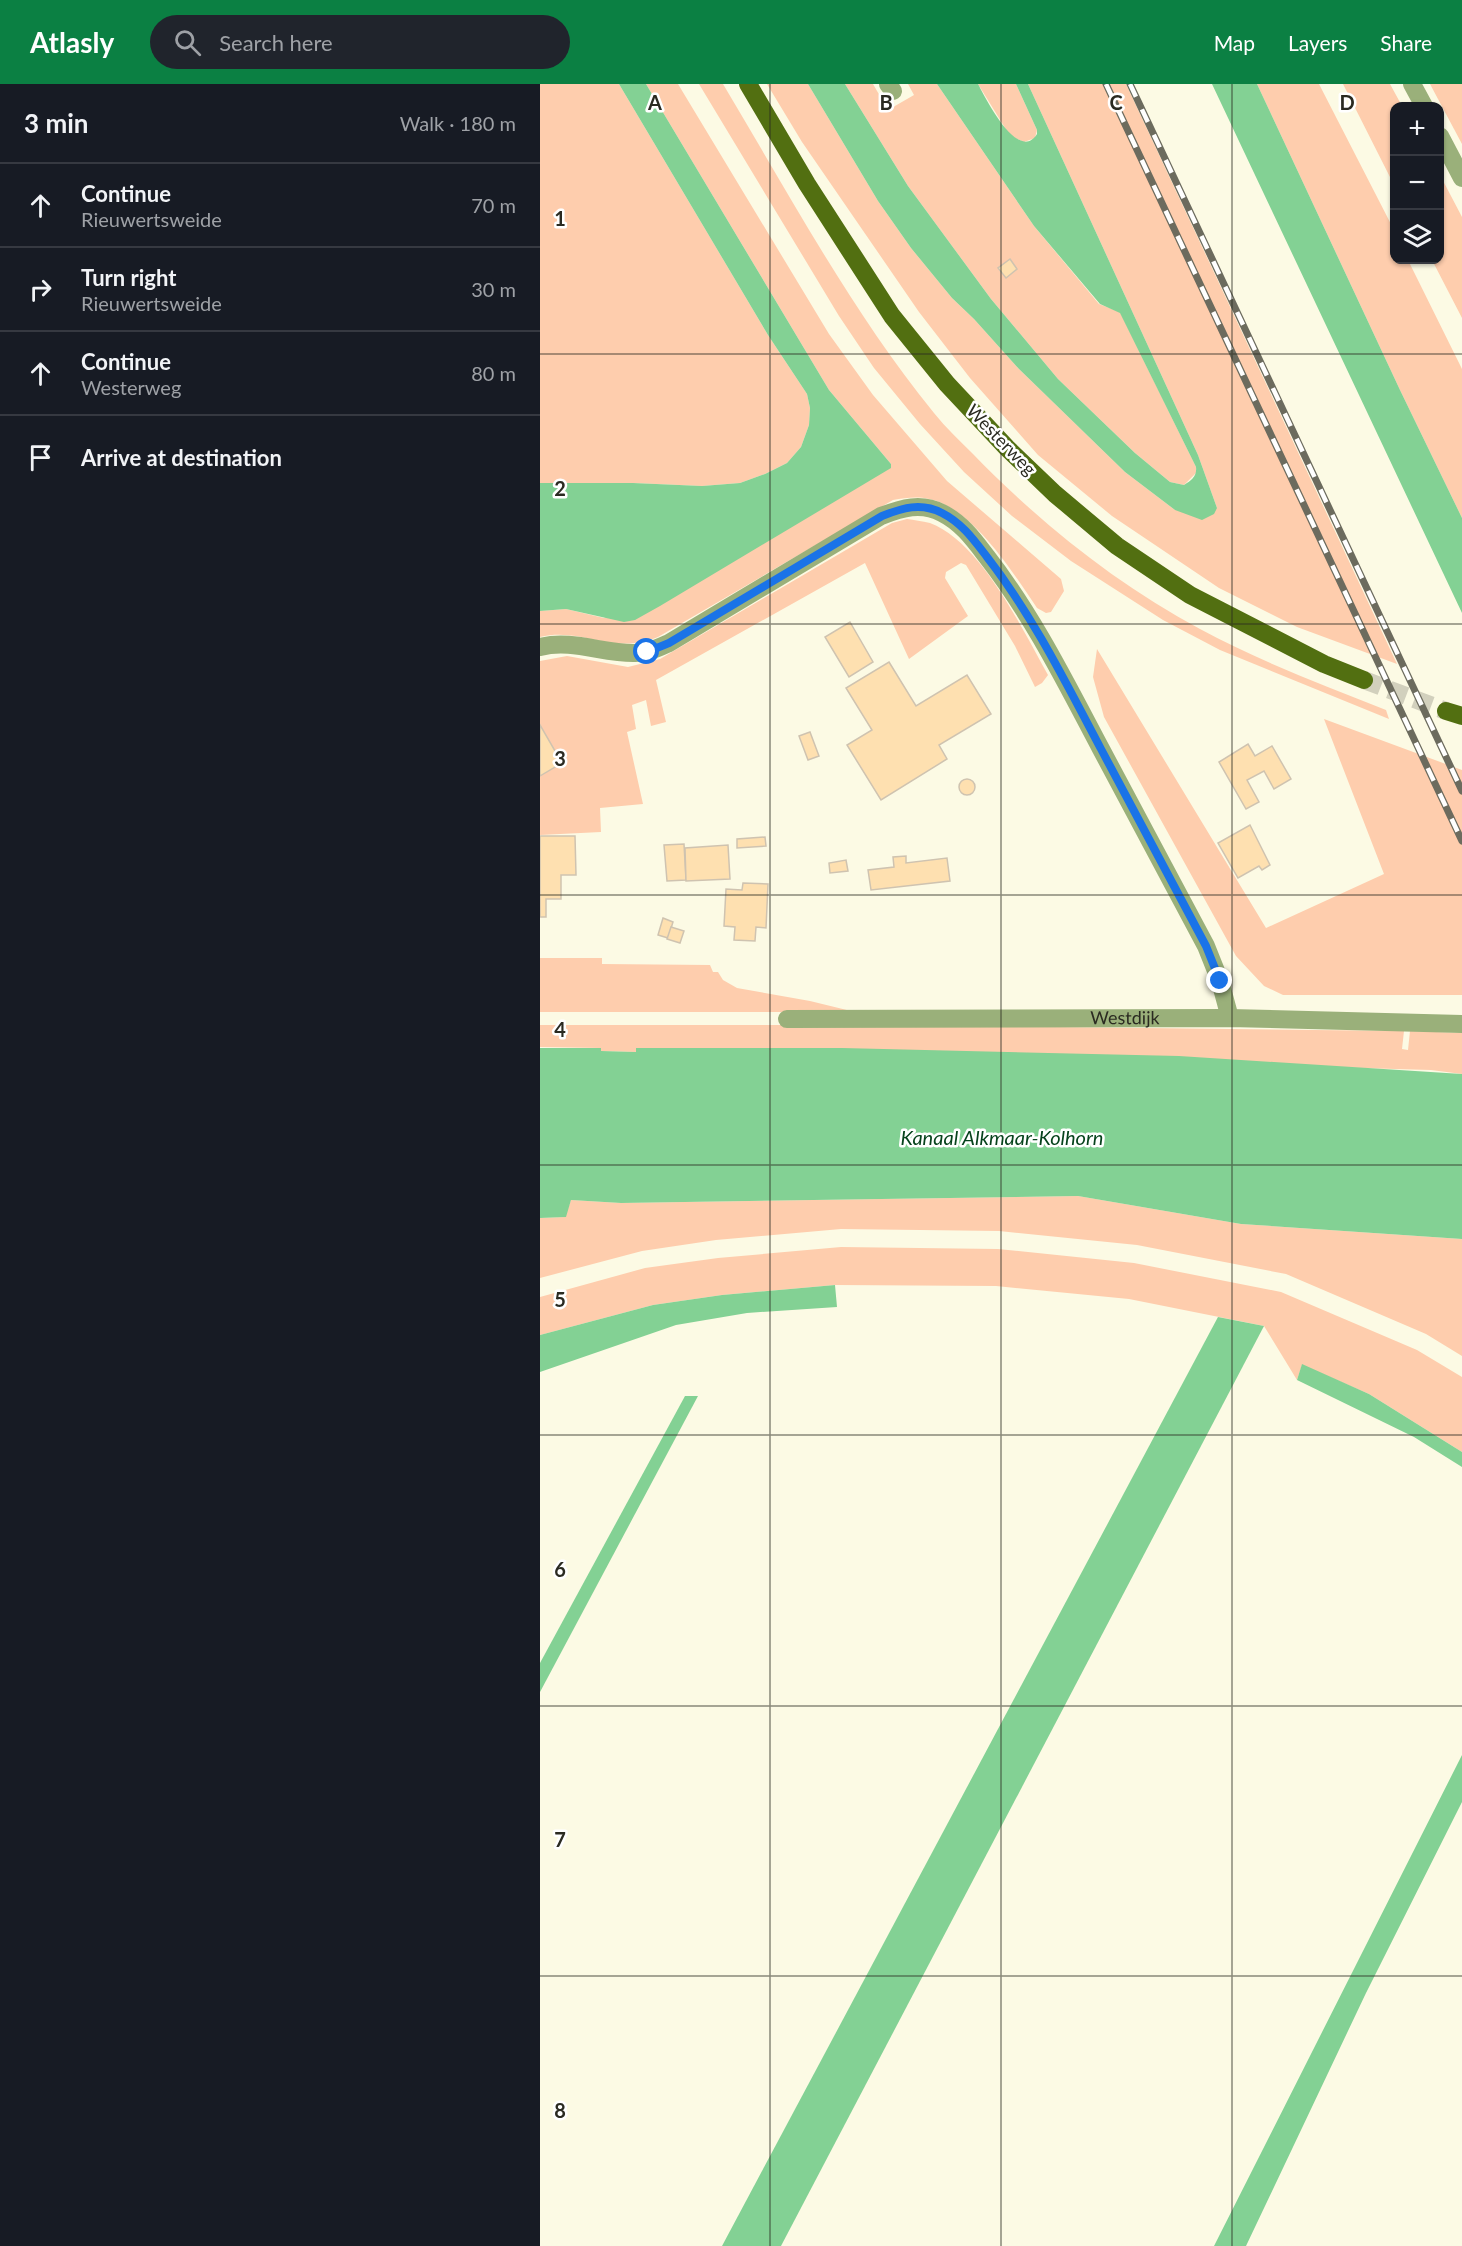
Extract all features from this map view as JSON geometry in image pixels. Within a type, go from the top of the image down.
[{"type":"main road","name":"Westerweg","points":[[748,84],[807,184],[892,316],[947,384],[1007,448],[1055,494],[1117,546],[1190,595],[1324,664],[1364,680]]},
{"type":"street","points":[[1412,84],[1422,102]]},
{"type":"street","points":[[1444,144],[1462,178]]},
{"type":"street","points":[[540,647],[551,644],[634,654],[647,652],[669,643],[882,516],[901,508],[917,506],[943,513],[962,526],[1005,580],[1043,641],[1206,946],[1220,981],[1230,1018]]},
{"type":"street","name":"Westdijk","points":[[787,1018],[1230,1018],[1462,1024]]},
{"type":"shaded area","points":[[540,84],[619,84],[768,335],[807,394],[810,408],[809,425],[801,447],[787,463],[740,483],[702,486],[540,483]]},
{"type":"shaded area","points":[[646,84],[678,84],[829,334],[873,395],[947,481],[1061,579],[1064,591],[1051,612],[1046,613],[1037,608],[1004,561],[976,528],[961,515],[929,499],[911,498],[893,500],[658,637],[626,644],[570,635],[540,637],[540,611],[566,609],[604,618],[891,464],[829,390]]},
{"type":"shaded area","points":[[699,84],[723,84],[823,253],[876,335],[948,429],[1024,504],[1109,572],[1169,611],[1245,652],[1386,710],[1389,719],[1220,650],[1163,620],[1071,561],[1012,516],[964,472],[920,424],[874,368],[839,316]]},
{"type":"shaded area","points":[[767,84],[808,84],[878,201],[911,248],[952,298],[1019,369],[1125,472],[1175,510],[1217,508],[1198,455],[1028,84],[1126,84],[1397,664],[1297,627],[1219,588],[1112,516],[1038,455],[970,378],[919,312],[802,142]]},
{"type":"shaded area","points":[[845,84],[873,84],[888,110],[914,95],[908,84],[937,84],[1034,226],[1099,304],[1120,312],[1196,467],[1196,473],[1184,485],[1170,482],[1135,453],[1058,379],[991,299],[908,186]]},
{"type":"shaded area","points":[[978,84],[1016,84],[1037,130],[1035,138],[1024,142],[1010,136]]},
{"type":"shaded area","points":[[1257,84],[1319,84],[1390,222],[1390,264],[1410,264],[1462,369],[1462,518]]},
{"type":"shaded area","points":[[1343,84],[1390,84],[1400,102],[1390,102],[1390,177]]},
{"type":"shaded area","points":[[1430,84],[1462,84],[1462,144],[1444,110],[1444,102],[1440,102]]},
{"type":"shaded area","points":[[1444,183],[1462,217],[1462,318],[1434,264],[1444,264]]},
{"type":"shaded area","points":[[907,519],[930,523],[949,533],[983,567],[1013,612],[1048,675],[1042,683],[1035,687],[1015,646],[966,565],[961,563],[946,572],[945,578],[968,616],[909,659],[865,563],[656,680],[666,722],[651,726],[646,700],[632,705],[636,729],[627,732],[643,804],[600,808],[601,832],[540,835],[540,661],[567,656],[628,667],[660,659],[892,523]]},
{"type":"shaded area","points":[[1097,649],[1266,928],[1384,874],[1324,719],[1462,770],[1462,995],[1283,995],[1264,986],[1236,956],[1104,717],[1093,677]]},
{"type":"shaded area","points":[[540,958],[602,958],[602,964],[710,965],[713,972],[718,972],[723,980],[737,988],[810,1001],[855,1012],[540,1012]]},
{"type":"shaded area","points":[[540,1025],[882,1025],[1404,1031],[1402,1049],[1408,1050],[1410,1031],[1462,1033],[1462,1074],[1431,1070],[636,1048],[636,1052],[600,1051],[600,1048],[540,1047]]},
{"type":"shaded area","points":[[1078,1196],[1241,1224],[1462,1239],[1462,1356],[1426,1334],[1286,1274],[1137,1245],[999,1231],[841,1229],[716,1240],[642,1251],[540,1278],[540,1218],[565,1217],[571,1200],[621,1203]]},
{"type":"shaded area","points":[[841,1247],[998,1249],[1134,1263],[1281,1292],[1417,1350],[1462,1377],[1462,1452],[1369,1394],[1302,1365],[1297,1380],[1264,1326],[1129,1299],[996,1286],[835,1285],[722,1295],[653,1305],[540,1335],[540,1297],[645,1268],[718,1258]]},
{"type":"water","points":[[619,84],[646,84],[829,390],[891,464],[891,468],[660,606],[635,620],[624,622],[566,609],[540,611],[540,483],[702,486],[740,483],[787,463],[801,447],[809,425],[810,408],[807,394],[768,335]]},
{"type":"water","points":[[808,84],[845,84],[908,186],[991,299],[1058,379],[1135,453],[1170,482],[1184,485],[1193,478],[1196,467],[1120,313],[1100,304],[1034,226],[937,84],[978,84],[1003,125],[1021,141],[1029,141],[1037,134],[1037,130],[1016,84],[1028,84],[1198,455],[1217,508],[1214,514],[1202,520],[1175,510],[1125,472],[1019,369],[952,298],[911,248],[878,201]]},
{"type":"water","points":[[1212,84],[1257,84],[1462,518],[1462,613]]},
{"type":"water","name":"Kanaal Alkmaar-Kolhorn","points":[[540,1048],[601,1048],[601,1051],[636,1052],[636,1048],[842,1048],[1179,1056],[1462,1074],[1462,1239],[1241,1224],[1078,1196],[621,1203],[571,1200],[566,1217],[540,1218]]},
{"type":"water","points":[[835,1285],[837,1307],[747,1313],[676,1325],[540,1372],[540,1335],[653,1305],[722,1295]]},
{"type":"water","points":[[1218,1317],[1264,1326],[781,2246],[722,2246]]},
{"type":"water","points":[[1302,1364],[1369,1394],[1462,1452],[1462,1467],[1414,1437],[1297,1380]]},
{"type":"water","points":[[685,1396],[698,1396],[540,1692],[540,1663]]},
{"type":"water","points":[[1462,1755],[1462,1802],[1366,1993],[1246,2246],[1214,2246]]},
{"type":"building","points":[[1010,259],[1017,269],[1006,278],[998,268]]},
{"type":"building","points":[[850,622],[873,662],[849,677],[825,637]]},
{"type":"building","points":[[889,662],[916,706],[967,675],[991,714],[939,745],[947,759],[881,800],[847,745],[872,730],[846,688]]},
{"type":"building","points":[[540,725],[562,763],[540,776]]},
{"type":"building","points":[[810,732],[819,756],[808,760],[799,736]]},
{"type":"building","points":[[1248,744],[1255,756],[1272,746],[1291,779],[1274,789],[1264,771],[1247,780],[1259,802],[1246,809],[1219,762]]},
{"type":"building","points":[[964,779],[970,779],[975,787],[973,793],[964,795],[959,790],[959,784]]},
{"type":"building","points":[[1250,825],[1270,865],[1262,870],[1259,866],[1238,878],[1218,843]]},
{"type":"building","points":[[540,836],[575,836],[576,875],[561,875],[561,899],[546,899],[546,917],[540,917]]},
{"type":"building","points":[[765,837],[766,846],[737,848],[737,839]]},
{"type":"building","points":[[684,844],[686,880],[667,881],[664,845]]},
{"type":"building","points":[[728,845],[730,879],[686,881],[685,848]]},
{"type":"building","points":[[906,856],[906,863],[947,858],[950,881],[871,890],[868,870],[894,867],[893,857]]},
{"type":"building","points":[[846,860],[848,871],[830,873],[829,863]]},
{"type":"building","points":[[743,883],[768,884],[766,928],[756,927],[755,941],[734,940],[735,927],[724,926],[726,889],[742,890]]},
{"type":"building","points":[[663,918],[673,922],[668,938],[658,935]]},
{"type":"building","points":[[671,927],[684,931],[680,943],[667,939]]},
{"type":"tunnel","points":[[1364,680],[1446,711]]},
{"type":"railway","points":[[1106,84],[1462,841]]},
{"type":"railway","points":[[1130,84],[1462,791]]},
{"type":"route","points":[[647,652],[669,643],[882,516],[901,508],[917,506],[943,513],[962,526],[973,539],[1005,580],[1043,641],[1206,946],[1220,981]]}]
